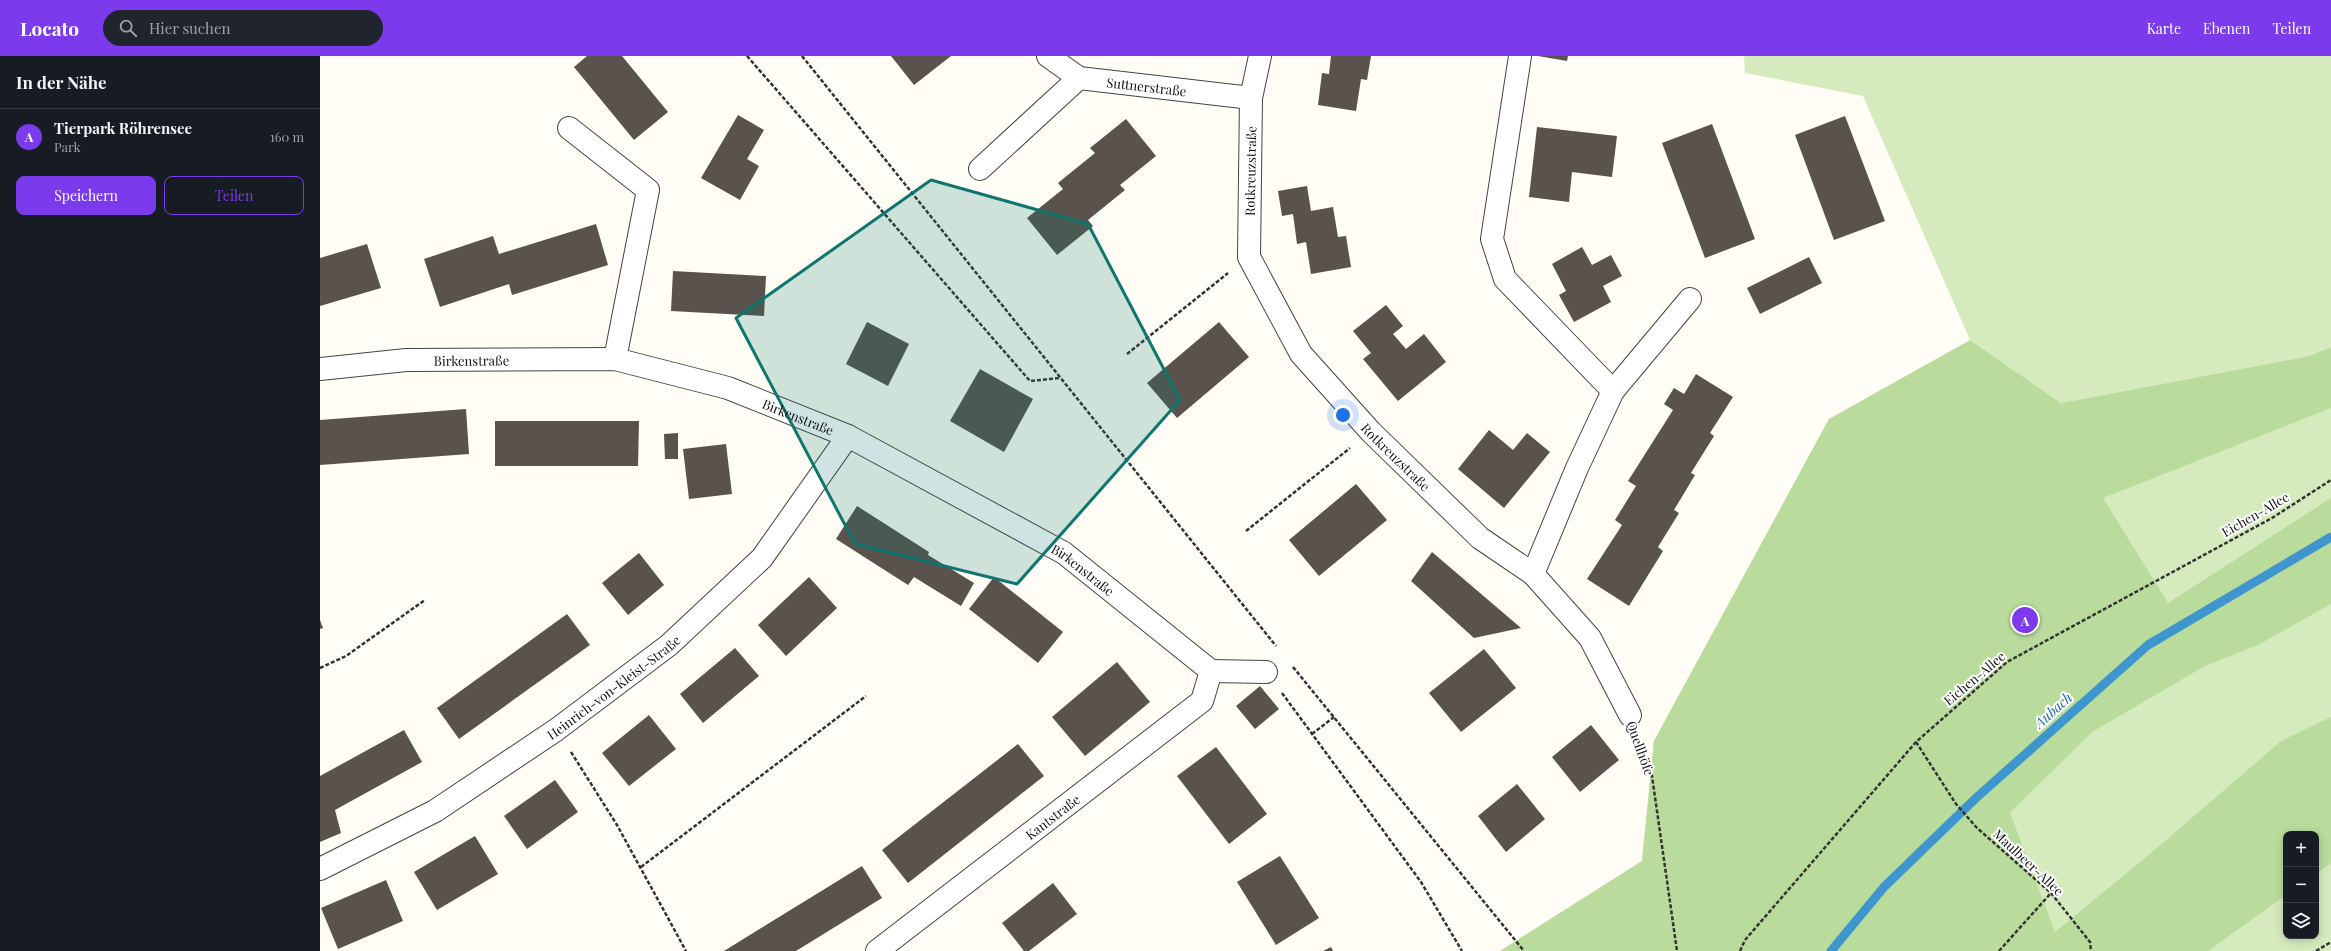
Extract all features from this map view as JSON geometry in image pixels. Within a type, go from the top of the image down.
[{"type":"street","name":"Suttnerstraße","points":[[1048,56],[1079,78],[1251,98]]},
{"type":"street","name":"Rotkreuzstraße","points":[[1260,56],[1251,98],[1249,257],[1301,354],[1371,432],[1480,538],[1533,574]]},
{"type":"street","points":[[1520,56],[1492,239],[1505,279],[1613,391]]},
{"type":"street","points":[[980,169],[1079,78]]},
{"type":"street","points":[[569,128],[648,190],[615,359]]},
{"type":"street","points":[[1533,574],[1577,468],[1613,391],[1690,299]]},
{"type":"street","name":"Birkenstraße","points":[[320,369],[406,360],[615,359],[728,388],[848,436],[1064,553],[1211,671]]},
{"type":"street","name":"Heinrich-von-Kleist-Straße","points":[[320,869],[435,811],[556,730],[669,646],[762,558],[848,436]]},
{"type":"street","name":"Quellhöfe","points":[[1533,574],[1590,638],[1630,715]]},
{"type":"street","points":[[1211,671],[1266,672]]},
{"type":"street","name":"Kantstraße","points":[[877,951],[1202,701],[1211,671]]},
{"type":"path","points":[[747,56],[1030,381],[1061,378]]},
{"type":"path","points":[[802,56],[1280,652]]},
{"type":"path","points":[[1127,354],[1249,257]]},
{"type":"path","points":[[1246,531],[1371,432]]},
{"type":"path","name":"Eichen-Allee","points":[[1740,951],[1745,940],[1916,742],[2007,662],[2272,518],[2331,480]]},
{"type":"path","points":[[320,668],[346,656],[425,600]]},
{"type":"path","points":[[1290,664],[1524,951]]},
{"type":"path","points":[[1266,672],[1421,882],[1462,951]]},
{"type":"path","points":[[641,866],[866,696]]},
{"type":"path","name":"Quellhöfe","points":[[1630,715],[1652,776],[1677,951]]},
{"type":"path","points":[[1312,734],[1334,717]]},
{"type":"path","points":[[556,730],[641,866],[686,951]]},
{"type":"path","name":"Maulbeer-Allee","points":[[1916,742],[1956,804],[1977,828],[2051,893],[2090,942],[2091,951]]},
{"type":"path","points":[[1999,951],[2051,893]]},
{"type":"path","points":[[2316,951],[2331,942]]},
{"type":"highlighted area","points":[[931,180],[1088,224],[1180,400],[1017,584],[855,544],[736,318]]},
{"type":"green space","points":[[1744,56],[2331,56],[2331,347],[2309,356],[2061,403],[1970,340],[1863,96],[1745,73]]},
{"type":"green space","points":[[1970,340],[2061,403],[2309,356],[2331,347],[2331,408],[2103,498],[2168,603],[2331,498],[2331,604],[2260,644],[2205,666],[2092,732],[2010,813],[2055,932],[2157,848],[2281,741],[2331,717],[2331,863],[2319,872],[2319,831],[2283,831],[2283,897],[2208,951],[1500,951],[1642,861],[1654,741],[1829,419]]},
{"type":"green space","points":[[2331,406],[2331,951],[1500,951],[1642,861],[1654,741],[1829,419]]},
{"type":"building","points":[[587,56],[622,56],[668,112],[634,140],[574,67]]},
{"type":"building","points":[[891,56],[951,56],[914,85]]},
{"type":"building","points":[[1331,56],[1371,56],[1367,80],[1361,79],[1356,111],[1318,105],[1322,73],[1329,74]]},
{"type":"building","points":[[1538,56],[1568,56],[1567,61]]},
{"type":"building","points":[[738,115],[764,130],[747,159],[759,166],[740,200],[701,178]]},
{"type":"building","points":[[1845,116],[1885,221],[1834,240],[1795,135]]},
{"type":"building","points":[[1126,119],[1156,156],[1120,185],[1125,190],[1088,220],[1093,226],[1057,255],[1027,218],[1063,189],[1058,183],[1095,153],[1090,148]]},
{"type":"building","points":[[1712,124],[1755,239],[1705,258],[1662,143]]},
{"type":"building","points":[[1537,127],[1617,136],[1612,177],[1572,172],[1569,202],[1529,197]]},
{"type":"building","points":[[1307,186],[1311,211],[1333,207],[1338,237],[1346,236],[1351,267],[1311,274],[1306,242],[1297,244],[1293,214],[1282,216],[1278,191]]},
{"type":"building","points":[[596,224],[608,265],[512,295],[509,284],[440,307],[424,259],[493,236],[499,254]]},
{"type":"building","points":[[367,244],[381,288],[320,306],[320,258]]},
{"type":"building","points":[[1582,247],[1592,265],[1611,255],[1622,276],[1603,286],[1611,302],[1574,322],[1559,295],[1566,291],[1552,264]]},
{"type":"building","points":[[1809,257],[1822,283],[1760,314],[1747,288]]},
{"type":"building","points":[[673,271],[766,276],[764,316],[671,311]]},
{"type":"building","points":[[1386,305],[1403,326],[1393,334],[1406,349],[1424,334],[1446,362],[1398,401],[1363,359],[1371,353],[1353,331]]},
{"type":"building","points":[[867,322],[909,344],[888,386],[846,364]]},
{"type":"building","points":[[1219,322],[1249,357],[1177,418],[1147,383]]},
{"type":"building","points":[[980,369],[1033,399],[1004,452],[950,421]]},
{"type":"building","points":[[1696,374],[1733,397],[1710,433],[1714,436],[1691,473],[1695,475],[1674,510],[1679,513],[1658,547],[1663,551],[1629,606],[1587,579],[1622,525],[1615,520],[1636,486],[1628,481],[1673,410],[1664,404],[1674,388],[1684,394]]},
{"type":"building","points":[[466,409],[469,454],[320,465],[320,420]]},
{"type":"building","points":[[495,421],[639,421],[638,466],[495,466]]},
{"type":"building","points":[[1489,430],[1513,450],[1527,433],[1550,452],[1504,508],[1458,469]]},
{"type":"building","points":[[678,433],[678,459],[665,459],[664,434]]},
{"type":"building","points":[[726,444],[732,494],[689,499],[683,449]]},
{"type":"building","points":[[1356,484],[1387,520],[1319,576],[1289,540]]},
{"type":"building","points":[[857,506],[929,552],[928,555],[974,583],[961,606],[914,577],[908,585],[836,539]]},
{"type":"building","points":[[1432,552],[1521,628],[1474,638],[1411,581]]},
{"type":"building","points":[[639,553],[664,585],[628,615],[602,583]]},
{"type":"building","points":[[809,577],[837,608],[786,656],[758,625]]},
{"type":"building","points":[[994,577],[1063,632],[1038,663],[969,609]]},
{"type":"building","points":[[567,614],[590,645],[459,739],[437,708]]},
{"type":"building","points":[[320,620],[323,628],[320,629]]},
{"type":"building","points":[[735,648],[759,676],[703,723],[680,694]]},
{"type":"building","points":[[1484,649],[1516,688],[1461,732],[1429,693]]},
{"type":"building","points":[[1117,662],[1150,702],[1085,756],[1052,717]]},
{"type":"building","points":[[1260,686],[1279,709],[1255,729],[1236,706]]},
{"type":"building","points":[[649,715],[676,749],[629,786],[602,753]]},
{"type":"building","points":[[1591,725],[1619,760],[1580,792],[1552,757]]},
{"type":"building","points":[[404,730],[422,762],[335,810],[341,833],[320,842],[320,776]]},
{"type":"building","points":[[1018,744],[1044,776],[908,883],[882,850]]},
{"type":"building","points":[[1216,747],[1267,814],[1229,844],[1177,776]]},
{"type":"building","points":[[555,780],[578,812],[527,849],[504,816]]},
{"type":"building","points":[[1517,784],[1545,819],[1506,852],[1478,816]]},
{"type":"building","points":[[475,836],[498,874],[437,910],[414,872]]},
{"type":"building","points":[[1280,856],[1319,918],[1276,945],[1237,882]]},
{"type":"building","points":[[862,866],[882,898],[796,951],[724,951]]},
{"type":"building","points":[[386,880],[403,921],[338,949],[321,908]]},
{"type":"building","points":[[1053,883],[1077,914],[1029,951],[1024,951],[1002,923]]},
{"type":"building","points":[[1331,947],[1333,951],[1323,951]]},
{"type":"waterway","name":"Aubach","points":[[1831,951],[1884,887],[1976,798],[2148,645],[2331,537]]},
{"type":"place","name":"Tierpark Röhrensee","points":[[2025,620]]}]
